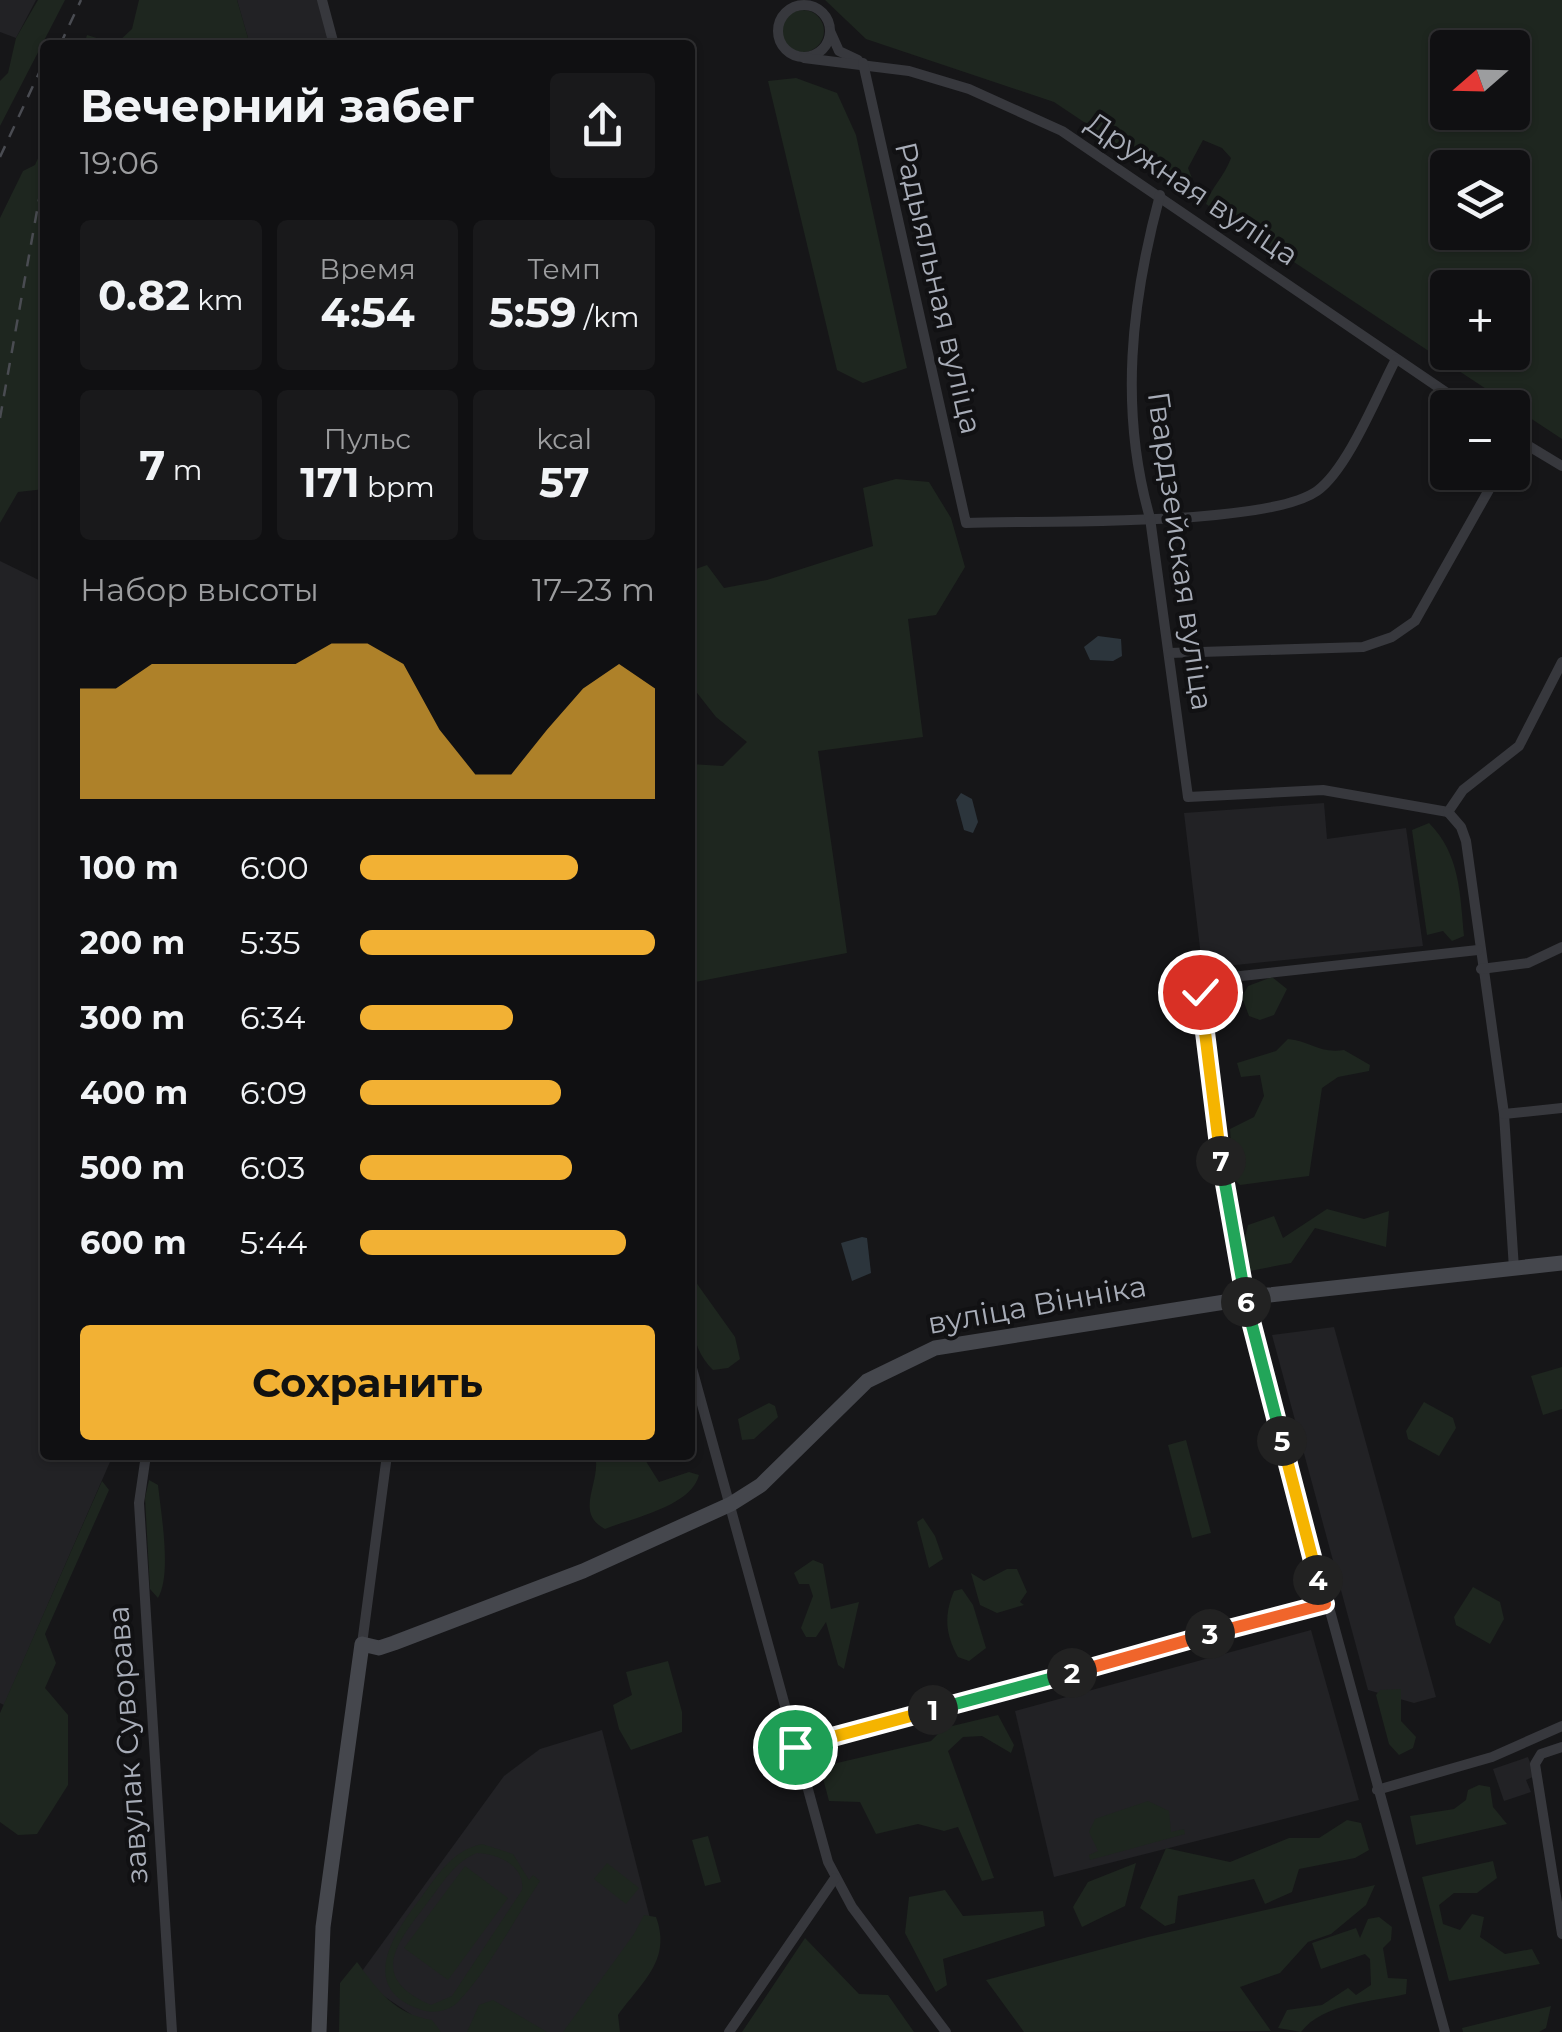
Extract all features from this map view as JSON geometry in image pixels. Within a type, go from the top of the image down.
[{"type":"street","points":[[322,0],[333,40]]},
{"type":"street","points":[[830,30],[826,46],[804,58],[788,53],[778,39],[783,14],[807,5],[823,13],[830,30],[838,51],[863,63]]},
{"type":"street","name":"Дружная вуліца","points":[[804,58],[863,63],[969,88],[1062,130],[1442,390]]},
{"type":"street","name":"Радыяльная вуліца","points":[[863,63],[966,524],[1150,518]]},
{"type":"street","name":"Гвардзейская вуліца","points":[[1160,195],[1141,265],[1130,348],[1138,477],[1150,518],[1188,797],[1323,790],[1448,812]]},
{"type":"street","points":[[1150,518],[1243,512],[1278,506],[1318,490],[1342,460],[1396,359]]},
{"type":"street","points":[[1530,449],[1562,466]]},
{"type":"street","points":[[1169,653],[1363,648],[1392,637],[1415,621],[1489,490]]},
{"type":"street","points":[[1514,1269],[1504,1114],[1478,950],[1466,841],[1461,827],[1448,812],[1463,790],[1519,746],[1562,662]]},
{"type":"street","points":[[1481,969],[1528,962],[1562,947]]},
{"type":"street","points":[[1445,2032],[1244,1298],[1225,1199],[1200,992],[1212,980],[1222,978],[1478,950]]},
{"type":"street","points":[[1504,1114],[1562,1108]]},
{"type":"street","name":"вуліца Вінніка","points":[[362,1644],[379,1648],[394,1643],[601,1563],[730,1504],[761,1485],[867,1381],[912,1356],[958,1343],[1244,1298],[1562,1263]]},
{"type":"street","points":[[695,1379],[795,1747],[835,1878],[946,2032]]},
{"type":"street","name":"завулак Суворава","points":[[145,1460],[139,1503],[172,2032]]},
{"type":"street","points":[[319,2032],[323,1927],[386,1460]]},
{"type":"street","points":[[795,1747],[1325,1604]]},
{"type":"street","points":[[1377,1790],[1492,1757],[1562,1726]]},
{"type":"street","points":[[1562,1747],[1544,1752],[1535,1764],[1562,1934]]},
{"type":"street","points":[[729,2032],[835,1878]]},
{"type":"shaded area","points":[[0,0],[36,0],[16,38],[0,32]]},
{"type":"shaded area","points":[[38,0],[65,0],[44,40],[40,40],[40,48],[0,126],[0,81],[8,73],[16,38]]},
{"type":"shaded area","points":[[139,0],[237,0],[249,40],[120,40],[132,29]]},
{"type":"shaded area","points":[[237,0],[322,0],[333,40],[249,40]]},
{"type":"shaded area","points":[[825,0],[1562,0],[1562,439],[1530,418],[1530,390],[1488,390],[1457,370],[1530,370],[1530,270],[1430,270],[1430,352],[1206,204],[1231,158],[1222,148],[1203,140],[1188,168],[1193,181],[1187,191],[1054,102],[866,39]]},
{"type":"shaded area","points":[[803,10],[818,16],[824,31],[818,46],[803,52],[788,46],[782,31],[788,16]]},
{"type":"shaded area","points":[[796,78],[837,93],[856,135],[907,368],[863,383],[837,370],[768,81]]},
{"type":"shaded area","points":[[40,154],[40,490],[18,492],[0,523],[0,218],[23,171],[35,165]]},
{"type":"shaded area","points":[[896,479],[929,482],[951,518],[965,567],[936,615],[908,619],[923,737],[818,751],[847,953],[695,982],[695,764],[723,766],[747,742],[716,717],[695,690],[695,569],[707,565],[724,588],[767,580],[873,546],[863,488]]},
{"type":"shaded area","points":[[0,561],[40,581],[40,1460],[111,1460],[4,1705],[0,1703]]},
{"type":"shaded area","points":[[1098,636],[1121,639],[1122,656],[1113,661],[1090,660],[1084,647]]},
{"type":"shaded area","points":[[961,793],[972,799],[978,822],[973,833],[964,830],[956,800]]},
{"type":"shaded area","points":[[1324,803],[1327,839],[1406,828],[1423,946],[1216,967],[1202,965],[1184,813]]},
{"type":"shaded area","points":[[1429,823],[1447,848],[1457,875],[1464,936],[1452,941],[1443,931],[1427,935],[1412,830]]},
{"type":"shaded area","points":[[1272,977],[1287,989],[1274,1015],[1260,1020],[1249,1016],[1242,997],[1248,986]]},
{"type":"shaded area","points":[[1288,1039],[1328,1050],[1344,1050],[1370,1065],[1369,1071],[1338,1077],[1322,1088],[1309,1176],[1240,1185],[1233,1178],[1230,1129],[1254,1117],[1264,1096],[1260,1075],[1241,1077],[1237,1063],[1276,1051]]},
{"type":"shaded area","points":[[1327,1209],[1364,1219],[1389,1211],[1386,1247],[1315,1228],[1291,1263],[1250,1271],[1242,1250],[1248,1225],[1274,1216],[1283,1238]]},
{"type":"shaded area","points":[[867,1238],[871,1273],[852,1281],[841,1243]]},
{"type":"shaded area","points":[[695,1281],[735,1337],[740,1359],[728,1368],[713,1370],[698,1349]]},
{"type":"shaded area","points":[[1334,1327],[1436,1697],[1414,1703],[1368,1690],[1272,1335]]},
{"type":"shaded area","points":[[1562,1367],[1562,1409],[1543,1415],[1531,1376]]},
{"type":"shaded area","points":[[1424,1402],[1453,1418],[1456,1428],[1439,1456],[1408,1439],[1406,1431]]},
{"type":"shaded area","points":[[769,1403],[775,1406],[778,1417],[754,1439],[742,1440],[738,1419]]},
{"type":"shaded area","points":[[1186,1440],[1211,1533],[1192,1538],[1168,1445]]},
{"type":"shaded area","points":[[596,1460],[645,1460],[659,1482],[689,1472],[699,1475],[694,1486],[673,1503],[605,1529],[591,1514]]},
{"type":"shaded area","points":[[149,1480],[158,1485],[164,1543],[164,1575],[158,1598],[150,1589],[145,1498]]},
{"type":"shaded area","points":[[102,1481],[109,1490],[45,1634],[56,1663],[45,1688],[68,1715],[68,1785],[37,1834],[18,1835],[0,1822],[0,1713]]},
{"type":"shaded area","points":[[923,1518],[943,1559],[929,1568],[917,1522]]},
{"type":"shaded area","points":[[813,1560],[823,1564],[831,1609],[859,1602],[844,1669],[838,1665],[826,1622],[816,1637],[806,1637],[801,1628],[813,1596],[809,1584],[799,1584],[794,1573]]},
{"type":"shaded area","points":[[1007,1569],[1017,1569],[1027,1592],[1020,1602],[1024,1605],[997,1613],[980,1605],[971,1573],[984,1581]]},
{"type":"shaded area","points":[[1473,1587],[1500,1602],[1504,1619],[1490,1644],[1456,1625],[1454,1617]]},
{"type":"shaded area","points":[[962,1589],[973,1605],[986,1648],[969,1661],[958,1657],[947,1624],[954,1591]]},
{"type":"shaded area","points":[[1311,1630],[1359,1800],[1054,1877],[1015,1711]]},
{"type":"shaded area","points":[[668,1661],[682,1712],[682,1732],[631,1750],[619,1729],[613,1705],[632,1695],[626,1672]]},
{"type":"shaded area","points":[[1401,1689],[1401,1721],[1416,1737],[1413,1748],[1399,1755],[1389,1744],[1376,1695],[1380,1690]]},
{"type":"shaded area","points":[[998,1715],[1014,1745],[1011,1753],[982,1736],[963,1737],[948,1751],[994,1878],[982,1881],[958,1827],[944,1831],[918,1824],[876,1834],[860,1802],[829,1801],[820,1767],[931,1741],[944,1728]]},
{"type":"shaded area","points":[[602,1730],[654,1934],[586,2032],[437,2032],[357,1978],[504,1776],[540,1749]]},
{"type":"shaded area","points":[[1528,1757],[1535,1776],[1526,1780],[1531,1792],[1504,1801],[1493,1769]]},
{"type":"shaded area","points":[[1479,1785],[1490,1787],[1493,1807],[1507,1824],[1416,1845],[1410,1816],[1454,1809],[1466,1800],[1468,1790]]},
{"type":"shaded area","points":[[1148,1801],[1169,1811],[1171,1832],[1184,1829],[1185,1834],[1090,1860],[1089,1855],[1098,1851],[1089,1832],[1095,1819]]},
{"type":"shaded area","points":[[1347,1820],[1361,1823],[1369,1850],[1355,1858],[1299,1869],[1292,1892],[1265,1904],[1254,1879],[1178,1896],[1175,1923],[1165,1926],[1140,1908],[1166,1848],[1230,1862],[1289,1838],[1319,1838]]},
{"type":"shaded area","points":[[708,1836],[721,1882],[705,1886],[692,1840]]},
{"type":"shaded area","points":[[482,1844],[513,1854],[529,1880],[533,1875],[540,1881],[491,1960],[458,2002],[441,2011],[422,2010],[402,2001],[390,1989],[386,1959],[400,1928],[433,1881],[446,1865]],"holes":[[[477,1853],[515,1868],[522,1890],[452,1996],[431,2005],[399,1983],[394,1958],[407,1931],[455,1867]]]},
{"type":"shaded area","points":[[1493,1861],[1497,1878],[1477,1893],[1454,1893],[1439,1905],[1443,1924],[1460,1930],[1472,1914],[1484,1917],[1480,1937],[1505,1954],[1532,1949],[1540,1964],[1449,1981],[1422,1877]]},
{"type":"shaded area","points":[[607,1863],[639,1888],[626,1904],[594,1879]]},
{"type":"shaded area","points":[[1136,1863],[1125,1906],[1082,1927],[1073,1907],[1088,1882]]},
{"type":"shaded area","points":[[465,1866],[508,1898],[448,1980],[404,1948]]},
{"type":"shaded area","points":[[1375,1885],[1366,1905],[1331,1934],[1308,1942],[1280,1973],[1240,1987],[1271,2031],[1024,2032],[986,1980],[1148,1937]]},
{"type":"shaded area","points":[[945,1890],[963,1916],[1043,1911],[1045,1926],[943,1959],[947,1985],[936,1992],[905,1933],[909,1897]]},
{"type":"shaded area","points":[[644,1915],[656,1917],[660,1946],[652,1970],[618,2015],[620,2032],[563,2032],[634,1934]]},
{"type":"shaded area","points":[[1379,1917],[1392,1927],[1391,1940],[1383,1948],[1388,1978],[1407,1979],[1406,1994],[1335,2009],[1310,2022],[1301,2032],[1278,2028],[1287,2010],[1322,2005],[1348,1988],[1356,1995],[1371,1985],[1370,1959],[1365,1954],[1321,1969],[1312,1943],[1356,1928],[1360,1938],[1368,1919]]},
{"type":"shaded area","points":[[805,1938],[859,1994],[888,1995],[914,2032],[742,2032]]},
{"type":"shaded area","points":[[357,1962],[388,2000],[432,2020],[441,2032],[339,2032],[340,1983]]},
{"type":"shaded area","points":[[493,2000],[547,2032],[467,2032],[479,2005]]},
{"type":"shaded area","points":[[1551,2006],[1546,2028],[1539,2032],[1463,2032],[1462,2028]]},
{"type":"railway","points":[[62,40],[81,0]]},
{"type":"railway","points":[[0,157],[40,71]]},
{"type":"railway","points":[[0,418],[40,194]]},
{"type":"route","points":[[795,1747],[1325,1604],[1240,1280],[1225,1199],[1200,992]]}]
